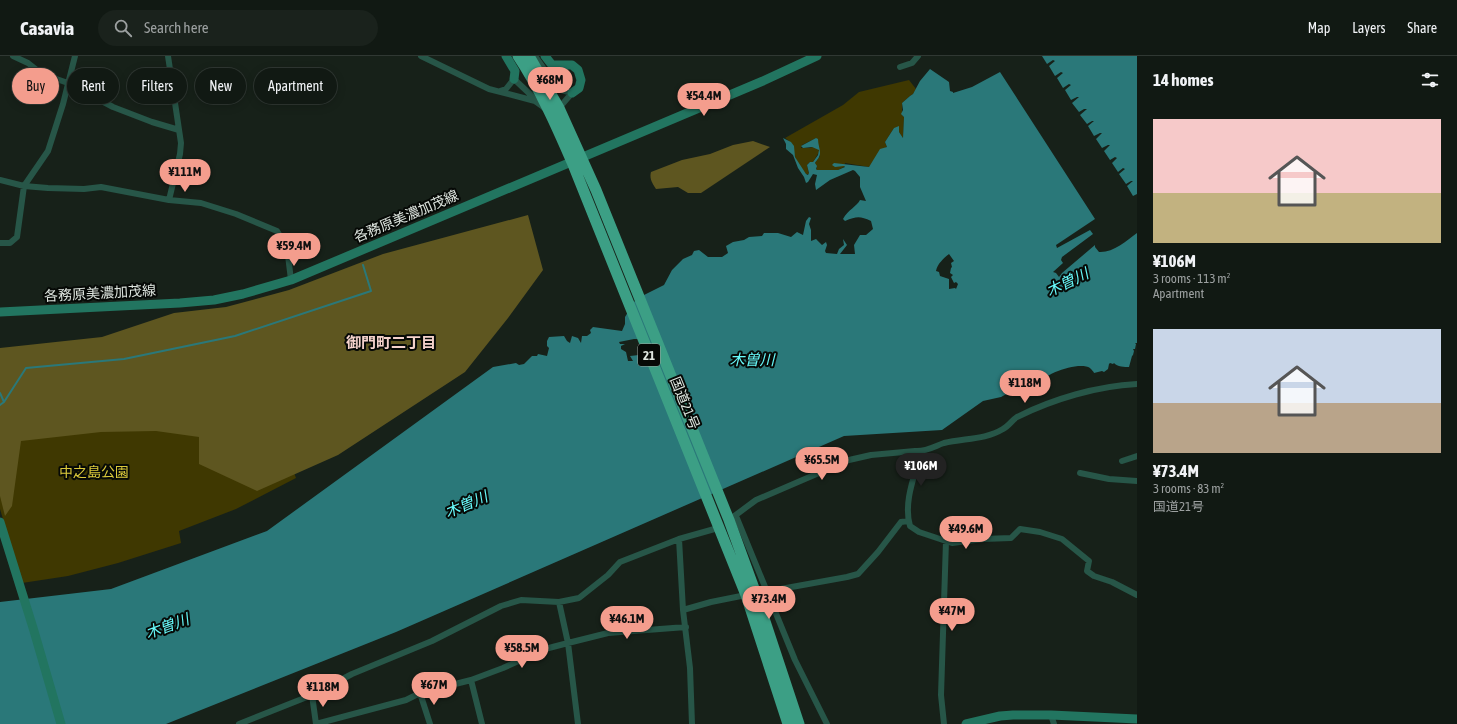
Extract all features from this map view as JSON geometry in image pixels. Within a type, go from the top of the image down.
[{"type":"highway","name":"国道21号","points":[[518,56],[531,76],[577,160],[596,190],[730,516],[799,724]]},
{"type":"highway","name":"国道21号","points":[[529,56],[559,108],[577,160],[585,195],[718,528],[756,594],[788,724]]},
{"type":"main road","points":[[506,56],[515,71],[514,79]]},
{"type":"main road","points":[[546,56],[552,65],[572,64],[578,70],[581,80],[579,88],[572,93]]},
{"type":"main road","name":"各務原美濃加茂線","points":[[0,312],[214,300],[243,294],[291,280],[763,81],[817,56]]},
{"type":"main road","points":[[1,525],[61,724]]},
{"type":"main road","points":[[966,724],[1000,716],[1052,720],[1137,720]]},
{"type":"street","points":[[13,56],[28,63],[42,74],[67,83]]},
{"type":"street","points":[[72,68],[75,56]]},
{"type":"street","points":[[168,56],[179,130],[180,154],[169,200]]},
{"type":"street","points":[[421,56],[489,89],[535,101],[553,118]]},
{"type":"street","points":[[535,56],[558,90],[572,93],[559,108]]},
{"type":"street","points":[[900,67],[912,63],[918,56]]},
{"type":"street","points":[[500,91],[506,88],[514,79],[531,95],[535,101]]},
{"type":"street","points":[[0,243],[10,243],[17,237],[24,186],[48,151],[67,87]]},
{"type":"street","points":[[107,104],[152,122],[179,130]]},
{"type":"street","points":[[0,180],[24,186],[84,188],[101,187],[169,200],[201,203],[236,214],[277,231],[287,247],[291,280]]},
{"type":"street","points":[[730,516],[756,500],[849,460],[871,455],[915,451],[921,452],[945,443],[983,437],[1003,429],[1016,418],[1065,397],[1120,385],[1137,384]]},
{"type":"street","points":[[921,452],[908,500],[908,521],[910,526],[919,532],[952,542],[1011,538],[1020,529],[1040,532],[1062,539],[1089,561],[1087,571],[1094,576],[1112,582],[1137,595]]},
{"type":"street","points":[[1122,461],[1137,456]]},
{"type":"street","points":[[1080,473],[1109,479],[1137,481]]},
{"type":"street","points":[[683,610],[711,602],[858,574],[878,552],[901,522],[908,521]]},
{"type":"street","points":[[239,724],[312,695],[352,674],[432,641],[501,606],[521,600],[559,602],[579,598],[608,575],[620,562],[680,539],[718,528]]},
{"type":"street","points":[[680,539],[683,610],[690,668],[692,724]]},
{"type":"street","points":[[944,724],[941,695],[946,541]]},
{"type":"street","points":[[756,594],[795,660],[823,715],[826,724]]},
{"type":"street","points":[[559,602],[568,643],[578,724]]},
{"type":"street","points":[[312,695],[316,724],[406,700],[420,693],[471,680],[503,668],[545,649],[608,633],[686,627]]},
{"type":"street","points":[[471,680],[482,724]]},
{"type":"street","points":[[420,693],[430,724]]},
{"type":"green space","points":[[909,80],[916,89],[913,94],[902,103],[902,115],[904,117],[903,138],[899,132],[899,127],[894,128],[885,142],[887,147],[879,153],[869,167],[845,163],[844,167],[838,170],[818,171],[815,163],[820,156],[816,138],[802,145],[801,148],[818,148],[819,152],[813,162],[810,162],[807,165],[809,174],[806,174],[796,159],[793,145],[785,138],[843,105],[859,92]]},
{"type":"green space","name":"中之島公園","points":[[0,403],[286,451],[296,478],[236,509],[179,531],[181,543],[118,563],[68,576],[22,583],[0,509]]},
{"type":"shaded area","points":[[753,141],[770,147],[701,193],[688,193],[678,187],[656,189],[652,181],[651,172],[682,160],[710,154],[733,145]]},
{"type":"shaded area","points":[[528,215],[543,270],[508,318],[465,372],[338,455],[257,491],[199,464],[199,437],[156,431],[101,432],[21,441],[12,506],[5,516],[0,496],[0,348],[102,337],[174,313],[226,307],[289,290],[383,254]]},
{"type":"water","points":[[1042,56],[1137,56],[1137,194],[1133,196],[1127,186],[1133,181],[1126,184],[1119,174],[1125,169],[1123,168],[1118,172],[1112,163],[1117,158],[1115,157],[1110,160],[1104,151],[1110,145],[1102,148],[1096,139],[1102,133],[1094,136],[1088,126],[1094,121],[1087,124],[1080,115],[1087,109],[1079,112],[1072,103],[1079,97],[1071,100],[1065,90],[1071,85],[1069,84],[1063,88],[1057,78],[1063,73],[1061,72],[1055,76],[1049,66],[1055,61],[1053,60],[1047,64]]},
{"type":"water","name":"木曽川","points":[[930,69],[949,82],[950,91],[953,93],[972,87],[1000,72],[1095,219],[1056,245],[1057,248],[1090,230],[1093,234],[1062,257],[1061,260],[1063,263],[1053,272],[1059,277],[1095,245],[1099,252],[1109,251],[1119,246],[1137,233],[1137,343],[1135,343],[1135,349],[1133,349],[1134,351],[1129,367],[1110,363],[1108,369],[1104,372],[1094,373],[1090,368],[1085,366],[1070,367],[1061,370],[1040,381],[1037,386],[1012,391],[1001,397],[983,401],[942,430],[844,436],[396,632],[166,724],[0,724],[0,602],[111,589],[267,531],[493,367],[516,363],[519,365],[524,364],[532,356],[537,356],[538,354],[547,356],[549,348],[547,346],[547,341],[549,337],[564,336],[570,343],[572,336],[578,338],[581,343],[582,336],[587,336],[591,333],[590,330],[593,327],[622,331],[625,324],[625,317],[636,299],[664,285],[672,270],[683,259],[692,255],[694,251],[699,250],[708,257],[722,257],[728,253],[726,246],[749,237],[762,236],[764,233],[778,233],[791,237],[797,232],[803,235],[806,221],[809,217],[811,218],[809,224],[811,230],[811,241],[816,239],[822,245],[826,242],[826,253],[837,254],[839,249],[844,245],[843,239],[847,245],[840,254],[855,254],[854,245],[860,235],[866,235],[873,229],[871,221],[864,218],[856,217],[845,221],[843,219],[860,200],[866,201],[860,187],[860,177],[853,170],[830,180],[816,190],[815,184],[817,175],[813,174],[806,183],[793,155],[786,149],[786,144],[783,138],[791,142],[794,146],[795,157],[808,175],[807,165],[810,162],[813,162],[818,155],[819,150],[812,147],[803,148],[801,146],[816,138],[818,139],[820,153],[815,163],[817,170],[838,170],[845,167],[835,167],[832,165],[834,163],[869,167],[880,149],[887,147],[885,142],[894,128],[899,126],[899,132],[903,138],[904,117],[901,114],[903,110],[902,103],[913,94],[920,81]],"holes":[[[949,254],[954,261],[951,263],[952,267],[950,273],[953,275],[951,277],[954,283],[956,282],[958,284],[956,289],[949,289],[949,279],[940,276],[939,272],[936,271],[939,264]],[[638,339],[643,352],[639,355],[630,356],[633,361],[628,361],[626,352],[621,349],[621,346],[625,344],[620,344],[619,342]]]},
{"type":"waterway","points":[[4,402],[26,368],[124,359],[235,336],[371,291],[363,265]]},
{"type":"waterway","points":[[0,393],[4,402],[0,405]]},
{"type":"district","name":"御門町二丁目","points":[[391,342]]}]
